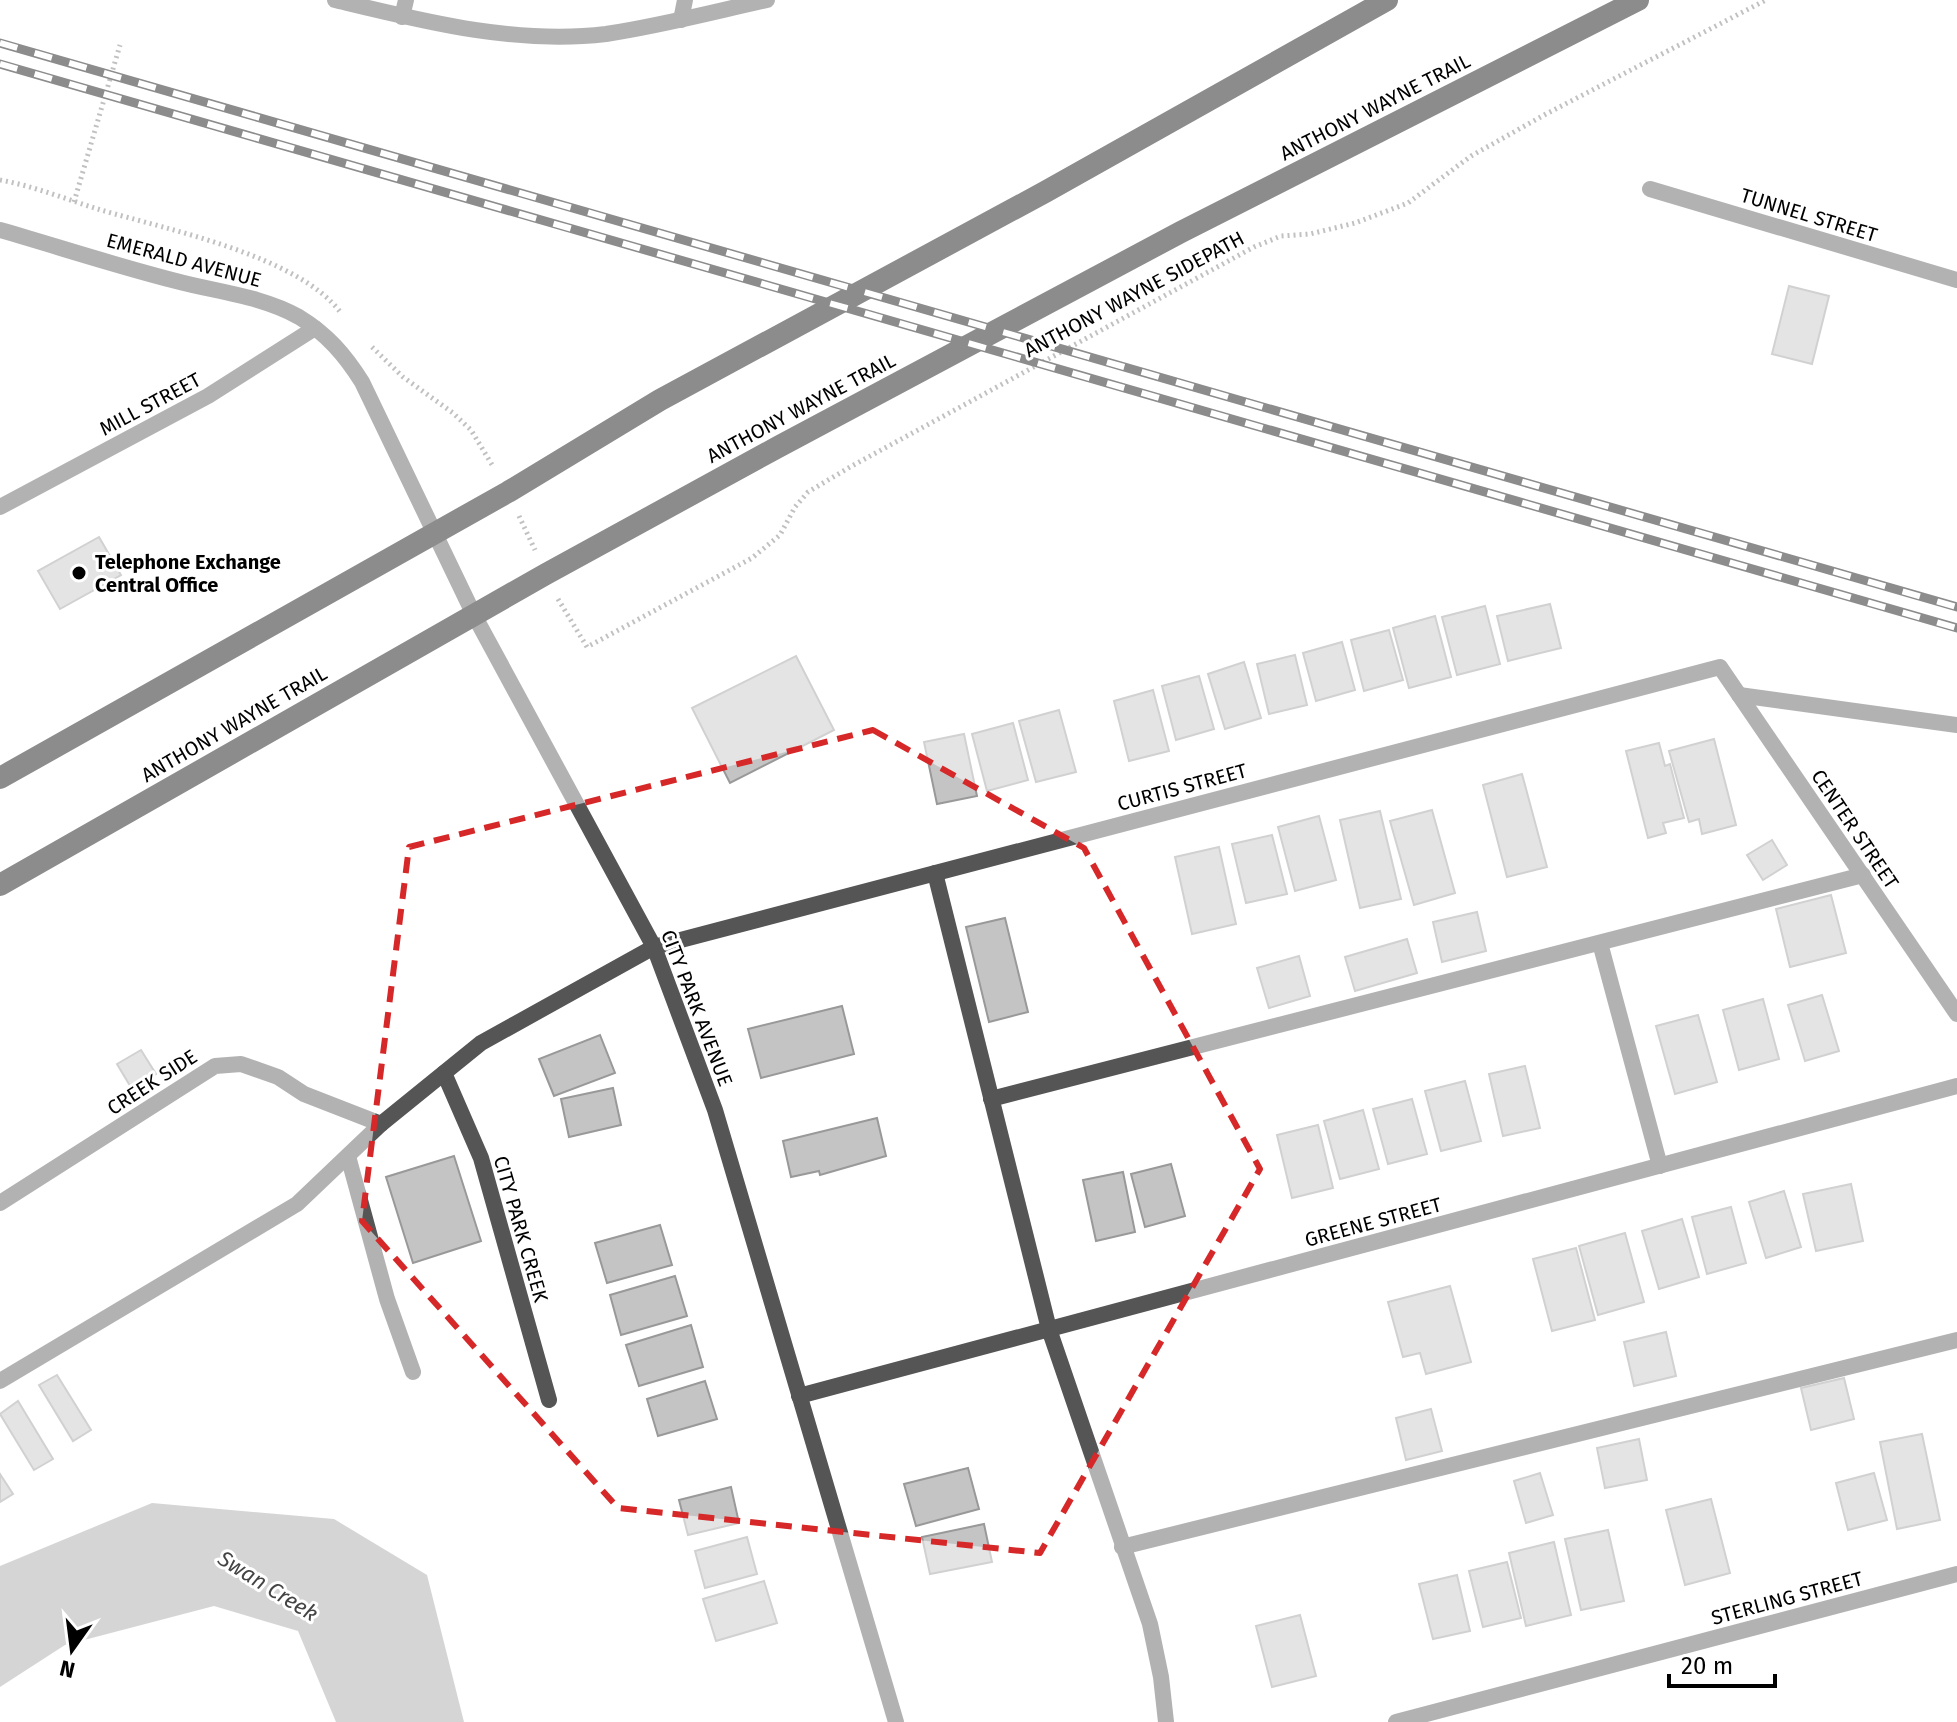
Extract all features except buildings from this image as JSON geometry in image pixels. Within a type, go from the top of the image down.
[{"type":"highway","points":[[0,778],[508,492],[660,400],[1045,192],[1387,0]]},
{"type":"highway","name":"ANTHONY WAYNE TRAIL","points":[[0,885],[546,574],[778,447],[1181,232],[1638,0]]},
{"type":"street","points":[[335,0],[404,8],[523,36],[604,34],[767,0]]},
{"type":"street","points":[[681,20],[685,0]]},
{"type":"street","name":"TUNNEL STREET","points":[[1650,189],[1957,280]]},
{"type":"street","name":"EMERALD AVENUE","points":[[0,230],[176,281],[266,302],[315,328],[345,356]]},
{"type":"street","name":"MILL STREET","points":[[0,507],[208,396],[315,328]]},
{"type":"street","name":"CITY PARK AVENUE","points":[[345,356],[362,382],[474,615],[654,947],[715,1110],[896,1722]]},
{"type":"street","name":"CURTIS STREET","points":[[654,947],[1720,667]]},
{"type":"street","name":"CENTER STREET","points":[[1720,667],[1957,1014]]},
{"type":"street","points":[[1739,695],[1957,725]]},
{"type":"street","points":[[935,873],[1049,1329],[1150,1624],[1166,1722]]},
{"type":"street","points":[[991,1099],[1863,875]]},
{"type":"street","points":[[1600,943],[1660,1166]]},
{"type":"street","points":[[0,1381],[297,1204],[381,1124],[481,1043],[654,947]]},
{"type":"street","name":"CREEK SIDE","points":[[0,1203],[215,1066],[241,1064],[278,1077],[304,1094],[381,1124]]},
{"type":"street","name":"CITY PARK CREEK","points":[[444,1073],[481,1158],[549,1400]]},
{"type":"street","name":"GREENE STREET","points":[[799,1396],[1957,1086]]},
{"type":"street","points":[[348,1156],[387,1299],[413,1372]]},
{"type":"street","points":[[1122,1547],[1957,1340]]},
{"type":"street","name":"STERLING STREET","points":[[1396,1722],[1957,1574]]},
{"type":"path","name":"ANTHONY WAYNE SIDEPATH","points":[[546,574],[587,647],[752,558],[780,535],[795,507],[808,492],[850,467],[1254,247],[1281,236],[1310,234],[1355,223],[1408,203],[1471,156],[1508,135],[1766,0]]},
{"type":"path","points":[[74,202],[120,45]]},
{"type":"path","points":[[0,180],[258,257],[330,297],[349,324]]},
{"type":"path","points":[[370,345],[403,377],[471,430],[508,492],[546,574]]},
{"type":"highlighted area","points":[[873,730],[1084,848],[1260,1169],[1040,1553],[618,1508],[362,1221],[409,847]]},
{"type":"water","name":"Swan Creek","points":[[152,1503],[334,1519],[427,1575],[464,1722],[336,1722],[298,1631],[214,1606],[65,1645],[0,1687],[0,1566]]},
{"type":"railway","points":[[0,43],[1957,607]]},
{"type":"railway","points":[[0,64],[1957,628]]},
{"type":"place","name":"Telephone Exchange Central Office","points":[[79,573]]}]
